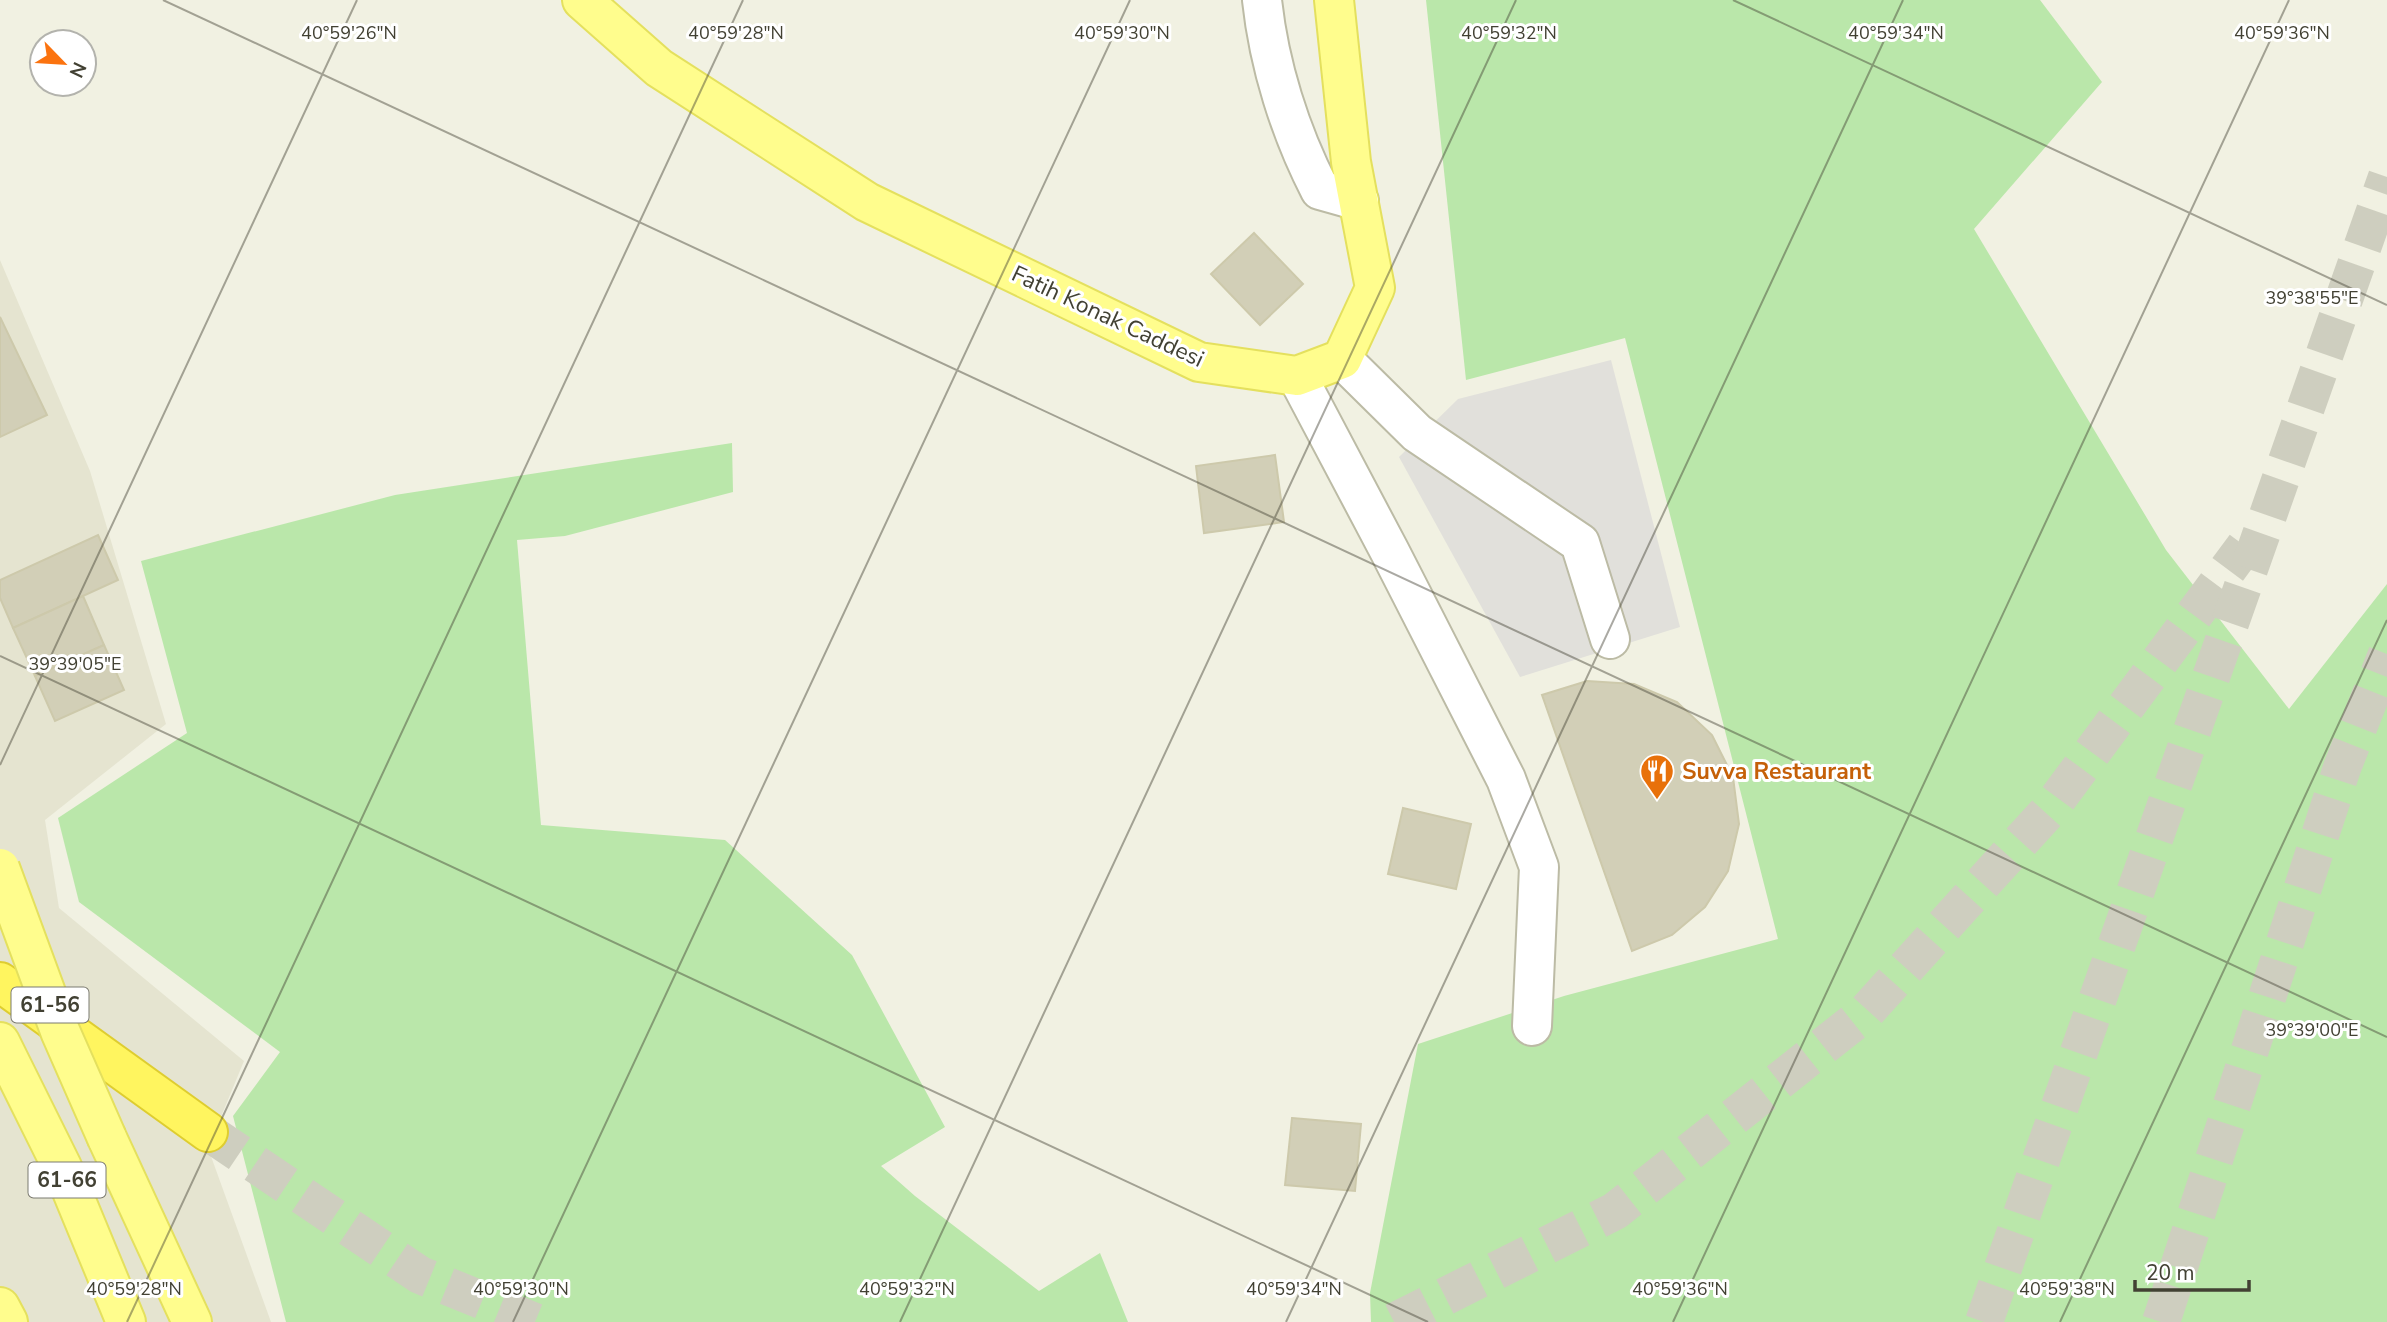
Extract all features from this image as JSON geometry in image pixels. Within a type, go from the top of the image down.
[{"type":"highway","points":[[0,982],[208,1132]]},
{"type":"main road","name":"Fatih Konak Caddesi","points":[[582,0],[659,68],[867,202],[1199,362],[1297,376],[1342,359]]},
{"type":"main road","points":[[1334,0],[1351,162],[1375,288],[1342,359]]},
{"type":"main road","name":"61-56","points":[[0,868],[60,1031],[192,1322]]},
{"type":"main road","name":"61-66","points":[[0,1042],[62,1167],[127,1322]]},
{"type":"main road","points":[[0,1307],[8,1322]]},
{"type":"street","points":[[1262,0],[1266,41],[1301,153],[1320,190],[1359,201]]},
{"type":"street","points":[[1342,359],[1417,433],[1580,543],[1610,639]]},
{"type":"street","points":[[1297,376],[1506,779],[1539,867],[1532,1026]]},
{"type":"shaded area","points":[[0,260],[90,471],[166,724],[45,820],[59,908],[244,1061],[208,1148],[271,1322],[0,1322]]},
{"type":"shaded area","points":[[1611,360],[1680,627],[1520,677],[1399,457],[1458,399]]},
{"type":"green space","points":[[1426,0],[2040,0],[2102,82],[1974,229],[2166,550],[2289,709],[2387,584],[2387,1322],[1371,1322],[1370,1293],[1418,1044],[1564,996],[1778,939],[1625,338],[1466,380]]},
{"type":"green space","points":[[732,443],[733,492],[565,536],[517,540],[541,825],[725,840],[852,955],[945,1127],[881,1166],[915,1196],[1039,1291],[1100,1253],[1128,1322],[286,1322],[233,1116],[280,1052],[79,902],[58,818],[187,733],[141,561],[395,495]]},
{"type":"building","points":[[1254,233],[1303,284],[1260,325],[1211,274]]},
{"type":"building","points":[[0,317],[47,415],[0,437]]},
{"type":"building","points":[[1275,455],[1284,522],[1204,533],[1196,466]]},
{"type":"building","points":[[98,535],[118,580],[13,628],[0,598],[0,580]]},
{"type":"building","points":[[83,596],[104,645],[35,676],[13,628]]},
{"type":"building","points":[[104,645],[124,690],[55,721],[35,676]]},
{"type":"building","name":"Suvva Restaurant","points":[[1587,681],[1634,684],[1677,702],[1712,735],[1733,777],[1739,824],[1728,871],[1705,907],[1672,935],[1632,951],[1542,695]]},
{"type":"building","points":[[1403,808],[1471,824],[1456,889],[1388,874]]},
{"type":"building","points":[[1292,1118],[1361,1124],[1355,1191],[1285,1185]]},
{"type":"tunnel","points":[[1984,1322],[2387,177]]},
{"type":"tunnel","points":[[1394,1322],[1615,1211],[1864,1014],[2050,809],[2245,546]]},
{"type":"tunnel","points":[[2161,1322],[2342,768],[2387,654]]},
{"type":"tunnel","points":[[208,1132],[420,1275],[535,1322]]},
{"type":"place","name":"Suvva Restaurant","points":[[1657,801]]}]
